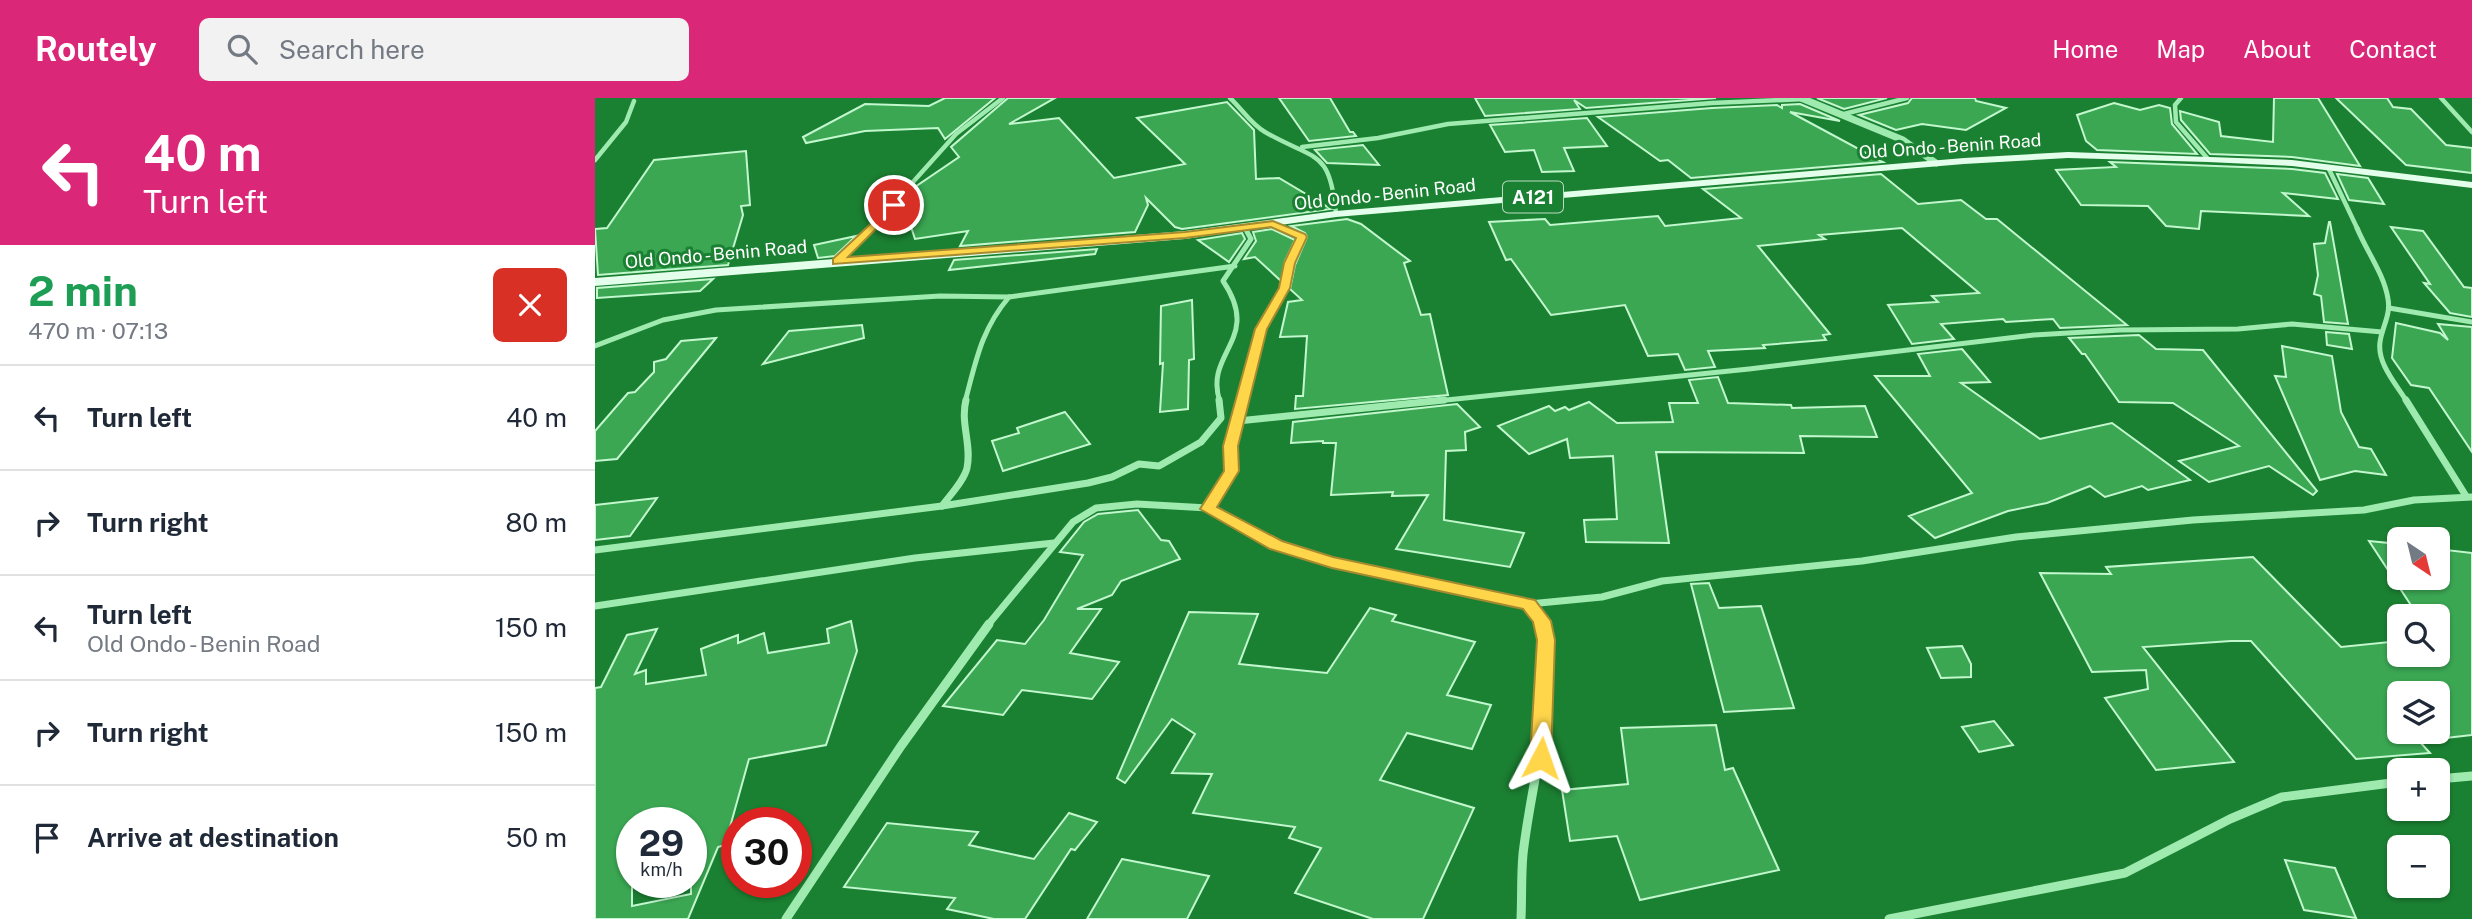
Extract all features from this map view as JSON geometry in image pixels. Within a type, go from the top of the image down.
[{"type":"main road","name":"Old Ondo - Benin Road","points":[[595,282],[1185,235],[1336,214],[1936,163],[2068,155],[2208,159],[2328,167],[2472,185]]},
{"type":"street","points":[[837,262],[882,219],[946,142],[970,120],[1003,98]]},
{"type":"street","points":[[1230,98],[1263,131],[1302,147],[1323,160],[1331,172],[1335,188],[1336,214]]},
{"type":"street","points":[[1302,147],[1378,138],[1448,124],[1803,98],[1838,115],[1903,140],[1936,163]]},
{"type":"street","points":[[1838,115],[1907,98]]},
{"type":"street","points":[[2181,98],[2175,105],[2176,122],[2208,159]]},
{"type":"street","points":[[2441,98],[2472,132]]},
{"type":"street","points":[[595,160],[626,122],[634,101]]},
{"type":"street","points":[[786,919],[901,746],[985,629],[1073,522],[1096,508],[1137,504],[1208,509],[1276,545],[1332,562],[1529,604],[1602,597],[1662,581],[1862,561],[2016,537],[2193,520],[2364,510],[2414,500],[2469,496],[2385,366],[2378,350],[2389,308],[2380,275],[2344,193],[2328,167]]},
{"type":"street","points":[[1208,509],[1232,471],[1230,446],[1261,329],[1285,288],[1290,263],[1302,237],[1273,224]]},
{"type":"street","points":[[595,550],[942,506],[1088,483],[1112,477],[1139,464],[1159,466],[1201,442],[1221,418],[1222,408],[1215,387],[1218,370],[1233,341],[1239,315],[1234,298],[1223,281],[1251,239],[1244,227]]},
{"type":"street","points":[[595,346],[663,320],[716,310],[940,296],[1009,297],[1235,266]]},
{"type":"street","points":[[942,506],[967,470],[968,452],[963,411],[982,337],[993,316],[1009,297]]},
{"type":"street","points":[[2389,308],[2472,322]]},
{"type":"street","points":[[1238,421],[1749,369],[2022,336],[2120,330],[2238,329],[2292,324],[2382,332]]},
{"type":"street","points":[[595,606],[915,558],[1054,543]]},
{"type":"street","points":[[1521,919],[1523,855],[1541,758],[1545,696],[1546,640],[1542,621],[1529,604]]},
{"type":"street","points":[[2450,778],[2472,776]]},
{"type":"street","points":[[1889,919],[2125,873],[2230,819],[2282,797],[2387,784]]},
{"type":"building","points":[[945,98],[995,98],[945,139],[938,128],[865,131],[806,143],[803,137],[865,104],[929,106]]},
{"type":"building","points":[[1008,98],[1055,98],[1009,124],[1059,118],[1114,178],[1185,164],[1137,118],[1227,102],[1254,130],[1256,179],[1279,178],[1331,209],[1182,229],[1175,227],[1146,198],[1148,205],[1135,232],[960,246],[968,231],[915,239],[908,218],[920,216],[915,187],[959,157],[951,147]]},
{"type":"building","points":[[1279,98],[1330,98],[1350,132],[1356,136],[1309,141]]},
{"type":"building","points":[[1475,98],[1716,98],[1586,108],[1574,100],[1580,109],[1485,116]]},
{"type":"building","points":[[1817,98],[1887,98],[1844,109]]},
{"type":"building","points":[[1912,98],[1975,98],[1976,101],[2006,108],[1966,130],[1922,124],[1896,130],[1859,115],[1908,103]]},
{"type":"building","points":[[2274,98],[2318,98],[2360,166],[2292,157],[2210,154],[2181,120],[2180,111],[2219,122],[2221,136],[2273,142]]},
{"type":"building","points":[[2336,98],[2387,98],[2393,107],[2411,109],[2446,145],[2472,148],[2472,173],[2406,165]]},
{"type":"building","points":[[2114,103],[2140,110],[2159,105],[2170,108],[2172,124],[2197,154],[2097,150],[2086,141],[2077,115]]},
{"type":"building","points":[[1800,104],[1840,121],[1790,112],[1883,162],[1691,178],[1668,160],[1660,161],[1598,117],[1712,108],[1777,105],[1782,108],[1782,105]]},
{"type":"building","points":[[1587,118],[1607,146],[1564,148],[1574,171],[1542,172],[1534,150],[1505,152],[1490,125]]},
{"type":"building","points":[[1363,145],[1379,165],[1327,163],[1315,150]]},
{"type":"building","points":[[746,151],[750,205],[741,206],[743,215],[728,265],[598,275],[595,229],[607,228],[654,160]]},
{"type":"building","points":[[2110,162],[2292,169],[2325,173],[2338,199],[2283,193],[2309,216],[2201,211],[2199,229],[2166,226],[2148,206],[2081,205],[2056,170],[2116,167]]},
{"type":"building","points":[[1881,174],[1918,204],[1961,200],[1986,219],[1997,219],[2127,325],[2060,328],[2053,319],[2006,322],[2003,319],[1941,324],[1954,339],[1912,344],[1888,305],[1938,302],[1932,296],[1979,293],[1902,228],[1819,235],[1825,239],[1758,246],[1830,334],[1823,335],[1826,340],[1763,345],[1765,348],[1708,351],[1715,367],[1685,370],[1678,354],[1648,356],[1625,305],[1551,315],[1511,259],[1506,260],[1489,222],[1545,219],[1550,225],[1658,216],[1665,226],[1741,218],[1703,189]]},
{"type":"building","points":[[2337,174],[2368,178],[2384,204],[2349,200]]},
{"type":"building","points":[[1347,219],[1361,224],[1410,261],[1404,263],[1421,315],[1430,314],[1448,395],[1295,409],[1296,396],[1303,396],[1307,336],[1280,337],[1288,302],[1302,300],[1290,289],[1295,265],[1307,237],[1305,233],[1291,226]]},
{"type":"building","points":[[2329,222],[2348,324],[2324,322],[2321,296],[2314,294],[2318,275],[2314,244],[2325,243]]},
{"type":"building","points":[[2391,227],[2423,231],[2464,287],[2472,288],[2472,317],[2450,313],[2424,283],[2430,284]]},
{"type":"building","points":[[1272,229],[1295,240],[1285,261],[1281,281],[1255,257],[1244,259],[1256,241],[1253,232]]},
{"type":"building","points":[[1242,233],[1245,239],[1229,262],[1198,240]]},
{"type":"building","points":[[856,236],[835,256],[818,258],[814,245]]},
{"type":"building","points":[[1097,249],[1095,254],[949,270],[954,260]]},
{"type":"building","points":[[713,279],[700,291],[597,298],[597,288]]},
{"type":"building","points":[[1192,300],[1194,359],[1189,360],[1188,409],[1160,412],[1163,363],[1160,364],[1161,306]]},
{"type":"building","points":[[2396,323],[2440,333],[2448,340],[2438,324],[2472,327],[2472,452],[2429,388],[2411,385],[2392,358]]},
{"type":"building","points":[[862,325],[864,338],[763,364],[789,331]]},
{"type":"building","points":[[2326,332],[2349,334],[2352,349],[2327,345]]},
{"type":"building","points":[[2139,335],[2156,349],[2203,350],[2317,491],[2313,495],[2269,466],[2209,482],[2179,461],[2239,446],[2173,403],[2119,402],[2085,354],[2082,354],[2069,338]]},
{"type":"building","points":[[716,338],[617,459],[595,461],[595,431],[628,393],[635,392],[654,372],[654,362],[666,359],[681,341]]},
{"type":"building","points":[[2282,346],[2332,356],[2341,412],[2359,447],[2371,449],[2386,475],[2355,471],[2320,480],[2275,376],[2286,377]]},
{"type":"building","points":[[1962,349],[1990,382],[1961,383],[2040,439],[2112,423],[2190,480],[2148,490],[2142,486],[2105,497],[2090,486],[2047,503],[2008,511],[1935,538],[1909,516],[1972,493],[1875,376],[1930,376],[1918,354]]},
{"type":"building","points":[[1718,377],[1728,403],[1791,405],[1792,408],[1865,406],[1877,437],[1800,436],[1804,453],[1656,452],[1669,543],[1586,542],[1584,520],[1617,519],[1613,456],[1570,458],[1567,439],[1529,454],[1498,426],[1549,406],[1555,411],[1565,407],[1569,410],[1589,402],[1617,423],[1673,422],[1669,403],[1698,403],[1689,380]]},
{"type":"building","points":[[1457,404],[1480,427],[1465,432],[1466,450],[1446,451],[1444,520],[1524,533],[1510,567],[1396,549],[1428,495],[1392,496],[1393,492],[1331,495],[1336,443],[1291,443],[1293,422]]},
{"type":"building","points":[[1065,412],[1090,444],[1003,471],[992,441],[1019,433],[1017,428]]},
{"type":"building","points":[[657,498],[630,536],[595,540],[595,505]]},
{"type":"building","points":[[1138,510],[1161,540],[1169,541],[1180,559],[1121,581],[1112,595],[1077,609],[1101,609],[1070,653],[1119,662],[1092,699],[1022,690],[1003,715],[943,706],[997,640],[1025,644],[1044,620],[1083,555],[1060,552],[1084,522],[1098,514]]},
{"type":"building","points":[[2369,541],[2387,543],[2387,569]]},
{"type":"building","points":[[2450,550],[2472,553],[2472,735],[2450,737],[2450,681],[2387,681],[2387,744],[2422,744],[2430,753],[2356,759],[2251,641],[2143,647],[2234,762],[2156,770],[2105,698],[2148,689],[2146,670],[2092,672],[2040,573],[2111,574],[2106,567],[2253,557],[2341,647],[2387,642],[2387,667],[2450,667],[2450,604],[2410,604],[2401,590],[2450,590]]},
{"type":"building","points":[[1709,583],[1719,608],[1761,606],[1794,708],[1724,712],[1691,584]]},
{"type":"building","points":[[1370,608],[1396,615],[1392,621],[1475,642],[1447,695],[1491,705],[1472,749],[1407,733],[1380,780],[1474,808],[1423,919],[1373,919],[1295,893],[1321,848],[1289,838],[1295,827],[1193,813],[1212,774],[1172,773],[1195,734],[1172,719],[1125,783],[1117,778],[1189,612],[1258,614],[1239,664],[1327,673]]},
{"type":"building","points":[[851,621],[857,651],[826,745],[749,759],[736,807],[721,807],[721,846],[718,847],[707,873],[707,807],[616,807],[616,898],[632,898],[632,906],[671,898],[697,898],[688,919],[595,919],[595,688],[601,687],[627,635],[657,629],[635,674],[646,670],[646,684],[706,675],[701,649],[738,635],[738,643],[764,633],[768,653],[829,643],[827,629]]},
{"type":"building","points":[[1962,646],[1971,664],[1971,677],[1941,678],[1927,648]]},
{"type":"building","points":[[1994,721],[2013,745],[1979,752],[1962,727]]},
{"type":"building","points":[[1716,725],[1725,770],[1733,768],[1779,870],[1640,900],[1617,836],[1570,841],[1562,790],[1628,784],[1621,728]]},
{"type":"building","points":[[1069,813],[1097,822],[1075,850],[1071,849],[1025,919],[994,919],[947,909],[955,898],[844,887],[887,823],[978,832],[969,845],[1034,859]]},
{"type":"building","points":[[1122,859],[1209,876],[1187,919],[1087,919]]},
{"type":"building","points":[[2285,860],[2335,868],[2356,918],[2304,910]]},
{"type":"route","points":[[894,205],[837,262],[1185,235],[1273,224],[1302,237],[1290,263],[1285,288],[1272,306],[1261,329],[1230,446],[1232,471],[1208,509],[1276,545],[1332,562],[1529,604],[1542,621],[1546,640],[1541,758]]}]
